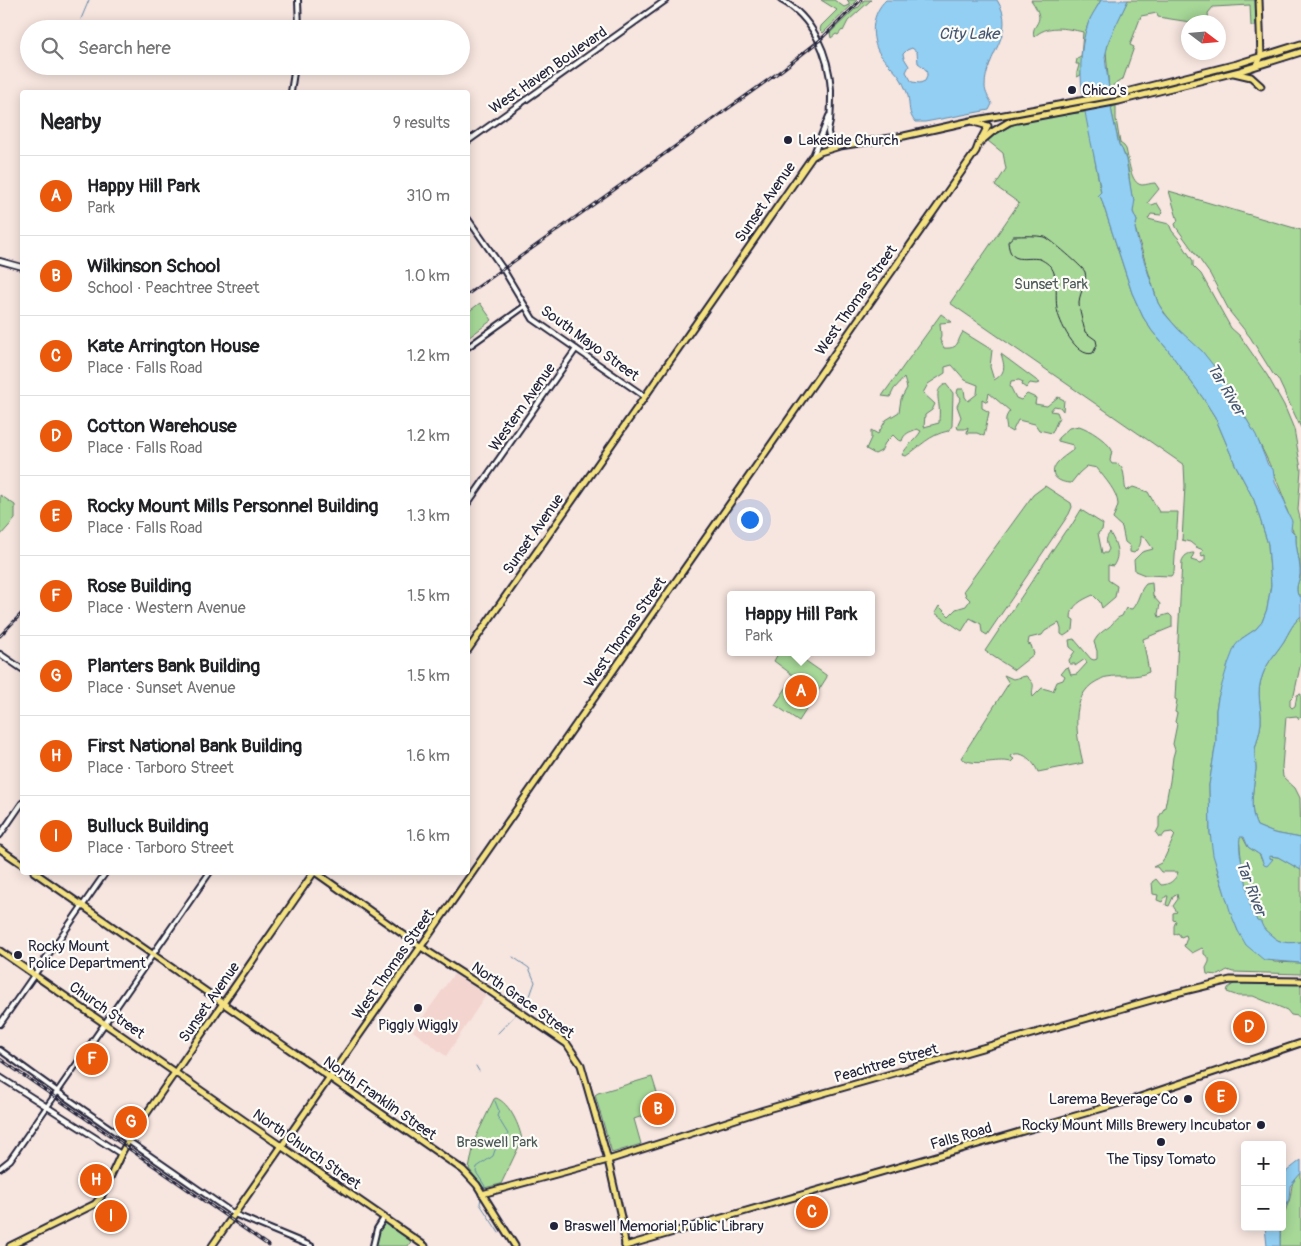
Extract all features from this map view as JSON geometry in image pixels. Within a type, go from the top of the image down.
[{"type":"main road","points":[[1257,65],[1261,56],[1258,0]]},
{"type":"main road","name":"Sunset Avenue","points":[[470,647],[812,157],[840,146],[904,136],[1118,94],[1301,44]]},
{"type":"main road","points":[[1231,73],[1301,52]]},
{"type":"main road","points":[[1231,73],[1249,76],[1261,86]]},
{"type":"main road","name":"West Thomas Street","points":[[212,1246],[976,151],[979,144],[992,132],[1009,122],[1119,102],[1231,73]]},
{"type":"main road","points":[[971,122],[988,126],[979,144]]},
{"type":"main road","points":[[0,849],[20,863]]},
{"type":"main road","name":"North Franklin Street","points":[[38,875],[463,1170],[470,1176],[515,1246]]},
{"type":"main road","name":"Sunset Avenue","points":[[10,1246],[95,1204],[101,1197],[127,1143],[312,875]]},
{"type":"main road","name":"North Grace Street","points":[[318,875],[421,947],[567,1044],[581,1065],[608,1160],[623,1226],[625,1246]]},
{"type":"main road","name":"Church Street","points":[[0,951],[175,1072]]},
{"type":"main road","name":"Peachtree Street","points":[[482,1194],[608,1160],[764,1110],[1176,993],[1230,980],[1301,981]]},
{"type":"main road","name":"Falls Road","points":[[625,1246],[1134,1099],[1301,1044]]},
{"type":"main road","name":"North Church Street","points":[[175,1072],[425,1246]]},
{"type":"street","points":[[298,0],[299,20]]},
{"type":"street","name":"West Haven Boulevard","points":[[470,140],[666,0]]},
{"type":"street","points":[[781,0],[796,10],[810,25],[820,40],[831,88],[829,136],[833,142],[840,146]]},
{"type":"street","points":[[291,90],[293,75]]},
{"type":"street","points":[[812,157],[830,114]]},
{"type":"street","name":"South Mayo Street","points":[[470,222],[503,269],[533,319],[644,396]]},
{"type":"street","points":[[0,261],[20,266]]},
{"type":"street","points":[[470,346],[525,306]]},
{"type":"street","name":"Western Avenue","points":[[470,500],[576,350]]},
{"type":"street","points":[[0,654],[20,668]]},
{"type":"street","points":[[0,835],[20,806]]},
{"type":"street","points":[[0,1024],[104,875]]},
{"type":"street","points":[[0,1168],[10,1160],[208,875]]},
{"type":"street","points":[[0,1050],[127,1143],[234,1214],[311,1246]]},
{"type":"street","points":[[0,1077],[121,1154]]},
{"type":"street","points":[[373,1246],[377,1229],[384,1218]]},
{"type":"shaded area","points":[[454,974],[486,995],[446,1056],[413,1031]]},
{"type":"green space","points":[[821,0],[834,0],[844,7],[849,5],[847,0],[857,0],[823,33],[820,30],[821,26],[837,10]]},
{"type":"green space","points":[[864,0],[871,0],[848,21],[843,31],[831,38],[830,33],[859,7]]},
{"type":"green space","points":[[1031,0],[1101,0],[1086,30],[1081,75],[1077,77],[1079,64],[1076,64],[1077,59],[1081,57],[1083,32],[1057,28],[1045,30],[1034,37],[1034,28],[1039,19],[1036,8]]},
{"type":"green space","points":[[1128,0],[1256,0],[1256,26],[1251,26],[1250,5],[1213,7],[1208,15],[1181,15],[1181,21],[1158,17],[1157,13],[1141,16],[1130,45],[1134,47],[1123,79],[1109,90],[1106,51],[1113,30]]},
{"type":"green space","points":[[1116,105],[1120,143],[1126,149],[1132,176],[1138,184],[1155,183],[1159,189],[1148,203],[1152,205],[1157,203],[1163,213],[1161,215],[1151,214],[1148,219],[1169,224],[1193,261],[1193,266],[1201,274],[1231,328],[1240,336],[1267,375],[1284,405],[1294,429],[1301,469],[1298,510],[1301,522],[1301,597],[1298,595],[1297,589],[1300,570],[1296,535],[1293,532],[1286,504],[1278,484],[1260,445],[1240,408],[1216,371],[1202,353],[1165,314],[1158,303],[1135,228],[1137,221],[1133,212],[1134,199],[1127,163],[1123,150],[1119,145],[1111,108]]},
{"type":"green space","name":"Sunset Park","points":[[1086,112],[1101,193],[1099,196],[1132,293],[1152,331],[1168,350],[1215,417],[1235,464],[1254,500],[1268,544],[1271,585],[1267,609],[1262,622],[1256,629],[1241,639],[1218,698],[1216,742],[1209,785],[1210,833],[1218,873],[1238,931],[1274,962],[1301,963],[1301,974],[1233,972],[1227,970],[1219,975],[1207,974],[1206,968],[1209,958],[1204,954],[1204,950],[1202,948],[1192,953],[1184,946],[1187,938],[1186,935],[1181,937],[1178,933],[1174,935],[1176,921],[1173,920],[1173,913],[1177,912],[1173,906],[1178,899],[1177,894],[1174,895],[1169,906],[1166,905],[1168,896],[1162,902],[1157,900],[1158,895],[1153,894],[1152,882],[1156,879],[1161,885],[1167,884],[1174,880],[1178,872],[1161,872],[1157,867],[1153,867],[1161,863],[1175,835],[1172,832],[1165,833],[1162,837],[1159,837],[1156,833],[1159,827],[1159,817],[1165,807],[1175,750],[1173,744],[1177,724],[1175,722],[1177,713],[1175,712],[1177,700],[1175,699],[1182,561],[1186,555],[1194,553],[1191,560],[1201,563],[1205,560],[1205,555],[1202,556],[1201,554],[1203,550],[1190,542],[1182,540],[1185,486],[1184,465],[950,303],[1019,203],[995,186],[1006,169],[1003,153],[988,141],[998,133],[1021,122]]},
{"type":"green space","points":[[1169,191],[1301,230],[1301,428],[1278,379],[1250,337],[1230,312],[1210,274],[1176,227],[1175,224],[1178,221]]},
{"type":"green space","points":[[480,303],[492,320],[470,336],[470,310]]},
{"type":"green space","points":[[941,314],[952,322],[940,323],[940,340],[944,348],[955,346],[963,332],[992,350],[990,367],[994,380],[1001,375],[1004,369],[1001,354],[1040,383],[1030,383],[1026,388],[1022,385],[1023,382],[1019,380],[1011,381],[1010,386],[1016,398],[1021,400],[1027,394],[1036,398],[1035,404],[1047,406],[1058,397],[1064,400],[1063,411],[1060,407],[1054,406],[1050,411],[1057,412],[1059,417],[1052,433],[1039,430],[1035,424],[1018,420],[1012,432],[1007,429],[1006,419],[1010,411],[989,393],[987,402],[982,399],[982,408],[989,412],[984,436],[977,433],[967,433],[968,427],[958,429],[957,426],[961,417],[957,406],[961,398],[957,393],[958,389],[964,389],[965,397],[968,401],[977,394],[978,385],[965,380],[952,365],[945,367],[945,373],[928,384],[923,393],[935,404],[932,410],[925,415],[924,427],[939,423],[938,396],[940,388],[946,384],[953,393],[952,426],[948,431],[930,438],[906,456],[902,455],[921,431],[917,429],[906,434],[902,441],[893,435],[885,443],[881,451],[875,454],[866,449],[871,438],[871,430],[878,434],[886,420],[899,412],[901,399],[907,388],[904,378],[894,389],[890,397],[882,396]]},
{"type":"green space","points":[[1079,426],[1097,436],[1110,447],[1112,450],[1110,461],[1122,469],[1126,491],[1133,487],[1148,492],[1159,512],[1178,512],[1174,572],[1171,576],[1145,575],[1135,571],[1134,560],[1142,552],[1153,549],[1147,540],[1141,536],[1138,549],[1134,553],[1130,552],[1130,546],[1125,542],[1122,527],[1113,519],[1118,504],[1117,499],[1110,485],[1097,468],[1087,466],[1071,483],[1063,482],[1054,475],[1054,468],[1057,463],[1073,450],[1073,445],[1058,441],[1058,438],[1069,428]]},
{"type":"green space","points":[[1045,486],[1071,503],[1072,507],[987,635],[982,632],[981,624],[970,618],[962,631],[935,613],[939,606],[949,616],[956,609],[966,606],[970,600],[964,590],[1033,495]]},
{"type":"green space","points":[[0,495],[15,505],[15,519],[0,536]]},
{"type":"green space","points":[[1081,510],[1103,524],[1102,530],[1098,533],[1102,553],[1107,553],[1109,549],[1106,541],[1110,533],[1114,541],[1117,549],[1117,558],[1113,566],[1108,565],[1108,580],[1117,586],[1115,597],[1102,608],[1100,602],[1093,595],[1075,606],[1071,613],[1071,618],[1074,620],[1073,630],[1064,636],[1061,634],[1059,623],[1045,631],[1042,635],[1029,638],[1028,644],[1031,645],[1034,654],[1014,670],[985,651]]},
{"type":"green space","points":[[1152,583],[1153,596],[1160,604],[1159,617],[1169,614],[1172,617],[1172,627],[1143,639],[1149,672],[1134,676],[1104,677],[1088,688],[1082,697],[1078,707],[1077,730],[1083,763],[1038,772],[1028,758],[1020,754],[1012,755],[1011,757],[1014,759],[1011,762],[979,763],[961,758],[1009,683],[1004,675],[1013,679],[1026,676],[1033,685],[1033,697],[1042,688],[1053,691],[1057,682],[1063,680],[1065,676],[1061,673],[1065,668],[1068,667],[1071,675],[1077,674],[1087,663],[1085,659],[1075,666],[1075,664],[1070,664],[1069,660],[1075,651],[1070,647],[1069,640],[1074,639],[1091,659],[1097,659],[1094,642],[1097,637],[1116,619],[1122,616],[1126,608],[1132,609],[1146,584]]},
{"type":"green space","points":[[1301,616],[1301,662],[1294,695],[1290,699],[1290,706],[1292,708],[1295,706],[1297,695],[1301,694],[1301,717],[1299,719],[1297,716],[1286,717],[1282,767],[1283,777],[1295,788],[1300,798],[1301,838],[1274,833],[1257,826],[1252,805],[1256,769],[1255,749],[1261,723],[1259,687],[1267,665]]},
{"type":"green space","points":[[777,656],[799,656],[827,677],[799,721],[775,705],[794,676],[774,661]]},
{"type":"green space","points":[[1242,836],[1248,847],[1260,855],[1261,859],[1273,859],[1269,858],[1269,856],[1278,857],[1301,870],[1301,942],[1288,943],[1278,940],[1265,930],[1261,923],[1257,922],[1250,908],[1242,868],[1239,837]]},
{"type":"green space","points":[[1235,983],[1301,984],[1301,1021],[1298,1016],[1291,1015],[1287,1010],[1253,996],[1238,996],[1227,992],[1228,988]]},
{"type":"green space","points":[[652,1077],[662,1109],[634,1119],[641,1144],[612,1153],[595,1095]]},
{"type":"green space","name":"Braswell Park","points":[[496,1098],[510,1110],[517,1122],[522,1140],[501,1184],[484,1188],[469,1169],[475,1139]]},
{"type":"green space","points":[[1301,1173],[1301,1246],[1280,1246],[1280,1231],[1286,1231],[1286,1210],[1292,1186],[1297,1176]]},
{"type":"green space","points":[[385,1223],[412,1240],[408,1246],[375,1246],[380,1229]]},
{"type":"water","name":"City Lake","points":[[886,0],[997,0],[1003,12],[1004,23],[999,43],[986,74],[985,89],[992,104],[989,110],[925,122],[915,122],[910,112],[908,94],[902,81],[878,51],[875,44],[873,31],[875,17]],"holes":[[[912,48],[917,52],[918,63],[927,73],[925,81],[920,83],[912,82],[906,72],[909,66],[903,54]]]},
{"type":"water","name":"Tar River","points":[[1101,0],[1128,0],[1109,40],[1105,57],[1112,113],[1119,145],[1126,160],[1132,196],[1135,199],[1133,212],[1137,221],[1135,228],[1138,242],[1158,303],[1178,329],[1202,351],[1213,365],[1256,435],[1268,465],[1273,469],[1275,482],[1292,521],[1291,530],[1296,535],[1300,570],[1297,589],[1298,595],[1301,597],[1301,616],[1267,665],[1259,687],[1261,723],[1255,749],[1256,769],[1252,805],[1257,826],[1274,833],[1301,838],[1301,870],[1278,857],[1269,856],[1269,858],[1273,859],[1267,866],[1264,865],[1260,855],[1248,847],[1244,837],[1240,837],[1240,848],[1251,910],[1253,910],[1257,921],[1261,922],[1265,930],[1274,938],[1284,942],[1301,942],[1301,963],[1264,960],[1246,945],[1231,914],[1213,855],[1210,833],[1209,785],[1216,742],[1218,698],[1235,646],[1241,639],[1256,629],[1262,622],[1267,609],[1271,585],[1268,544],[1254,500],[1235,464],[1215,417],[1143,317],[1132,293],[1101,198],[1098,195],[1101,192],[1084,108],[1081,65],[1083,44],[1088,24]]},
{"type":"water","points":[[1301,1160],[1301,1173],[1290,1186],[1289,1199],[1286,1206],[1286,1186],[1286,1172]]},
{"type":"water","points":[[1265,1231],[1280,1231],[1280,1246],[1267,1246]]},
{"type":"waterway","points":[[81,19],[89,0]]},
{"type":"waterway","points":[[513,957],[529,968],[535,982],[530,996],[521,1009]]},
{"type":"waterway","points":[[498,1033],[518,1012]]},
{"type":"waterway","points":[[476,1066],[479,1071]]},
{"type":"waterway","points":[[483,1191],[485,1186],[476,1172],[477,1167],[493,1156],[495,1150],[503,1144],[508,1134],[497,1116],[499,1111],[495,1101]]},
{"type":"waterway","points":[[481,1197],[480,1204],[499,1233]]},
{"type":"tram line","points":[[1014,236],[1045,237],[1066,253],[1085,272],[1086,276],[1079,305],[1085,332],[1096,340],[1097,345],[1093,353],[1081,350],[1069,338],[1065,330],[1058,314],[1056,281],[1052,268],[1040,259],[1015,257],[1009,249],[1008,242],[1014,236]]},
{"type":"railway","points":[[470,293],[782,70],[820,40],[861,0]]},
{"type":"railway","points":[[0,636],[20,615]]},
{"type":"railway","points":[[0,1059],[269,1246]]},
{"type":"place","name":"Chico's","points":[[1072,90]]},
{"type":"place","name":"Lakeside Church","points":[[788,140]]},
{"type":"place","name":"Happy Hill Park","points":[[801,691]]},
{"type":"place","name":"Rocky Mount Police Department","points":[[18,955]]},
{"type":"place","name":"Piggly Wiggly","points":[[418,1008]]},
{"type":"place","name":"Cotton Warehouse","points":[[1249,1027]]},
{"type":"place","name":"Rose Building","points":[[92,1059]]},
{"type":"place","name":"Rocky Mount Mills Personnel Building","points":[[1221,1097]]},
{"type":"place","name":"Larema Beverage Co","points":[[1188,1099]]},
{"type":"place","name":"Wilkinson School","points":[[658,1109]]},
{"type":"place","name":"Planters Bank Building","points":[[131,1122]]},
{"type":"place","name":"Rocky Mount Mills Brewery Incubator","points":[[1261,1125]]},
{"type":"place","name":"The Tipsy Tomato","points":[[1161,1142]]},
{"type":"place","name":"First National Bank Building","points":[[96,1180]]},
{"type":"place","name":"Kate Arrington House","points":[[812,1212]]},
{"type":"place","name":"Bulluck Building","points":[[111,1216]]},
{"type":"place","name":"Braswell Memorial Public Library","points":[[554,1226]]}]
